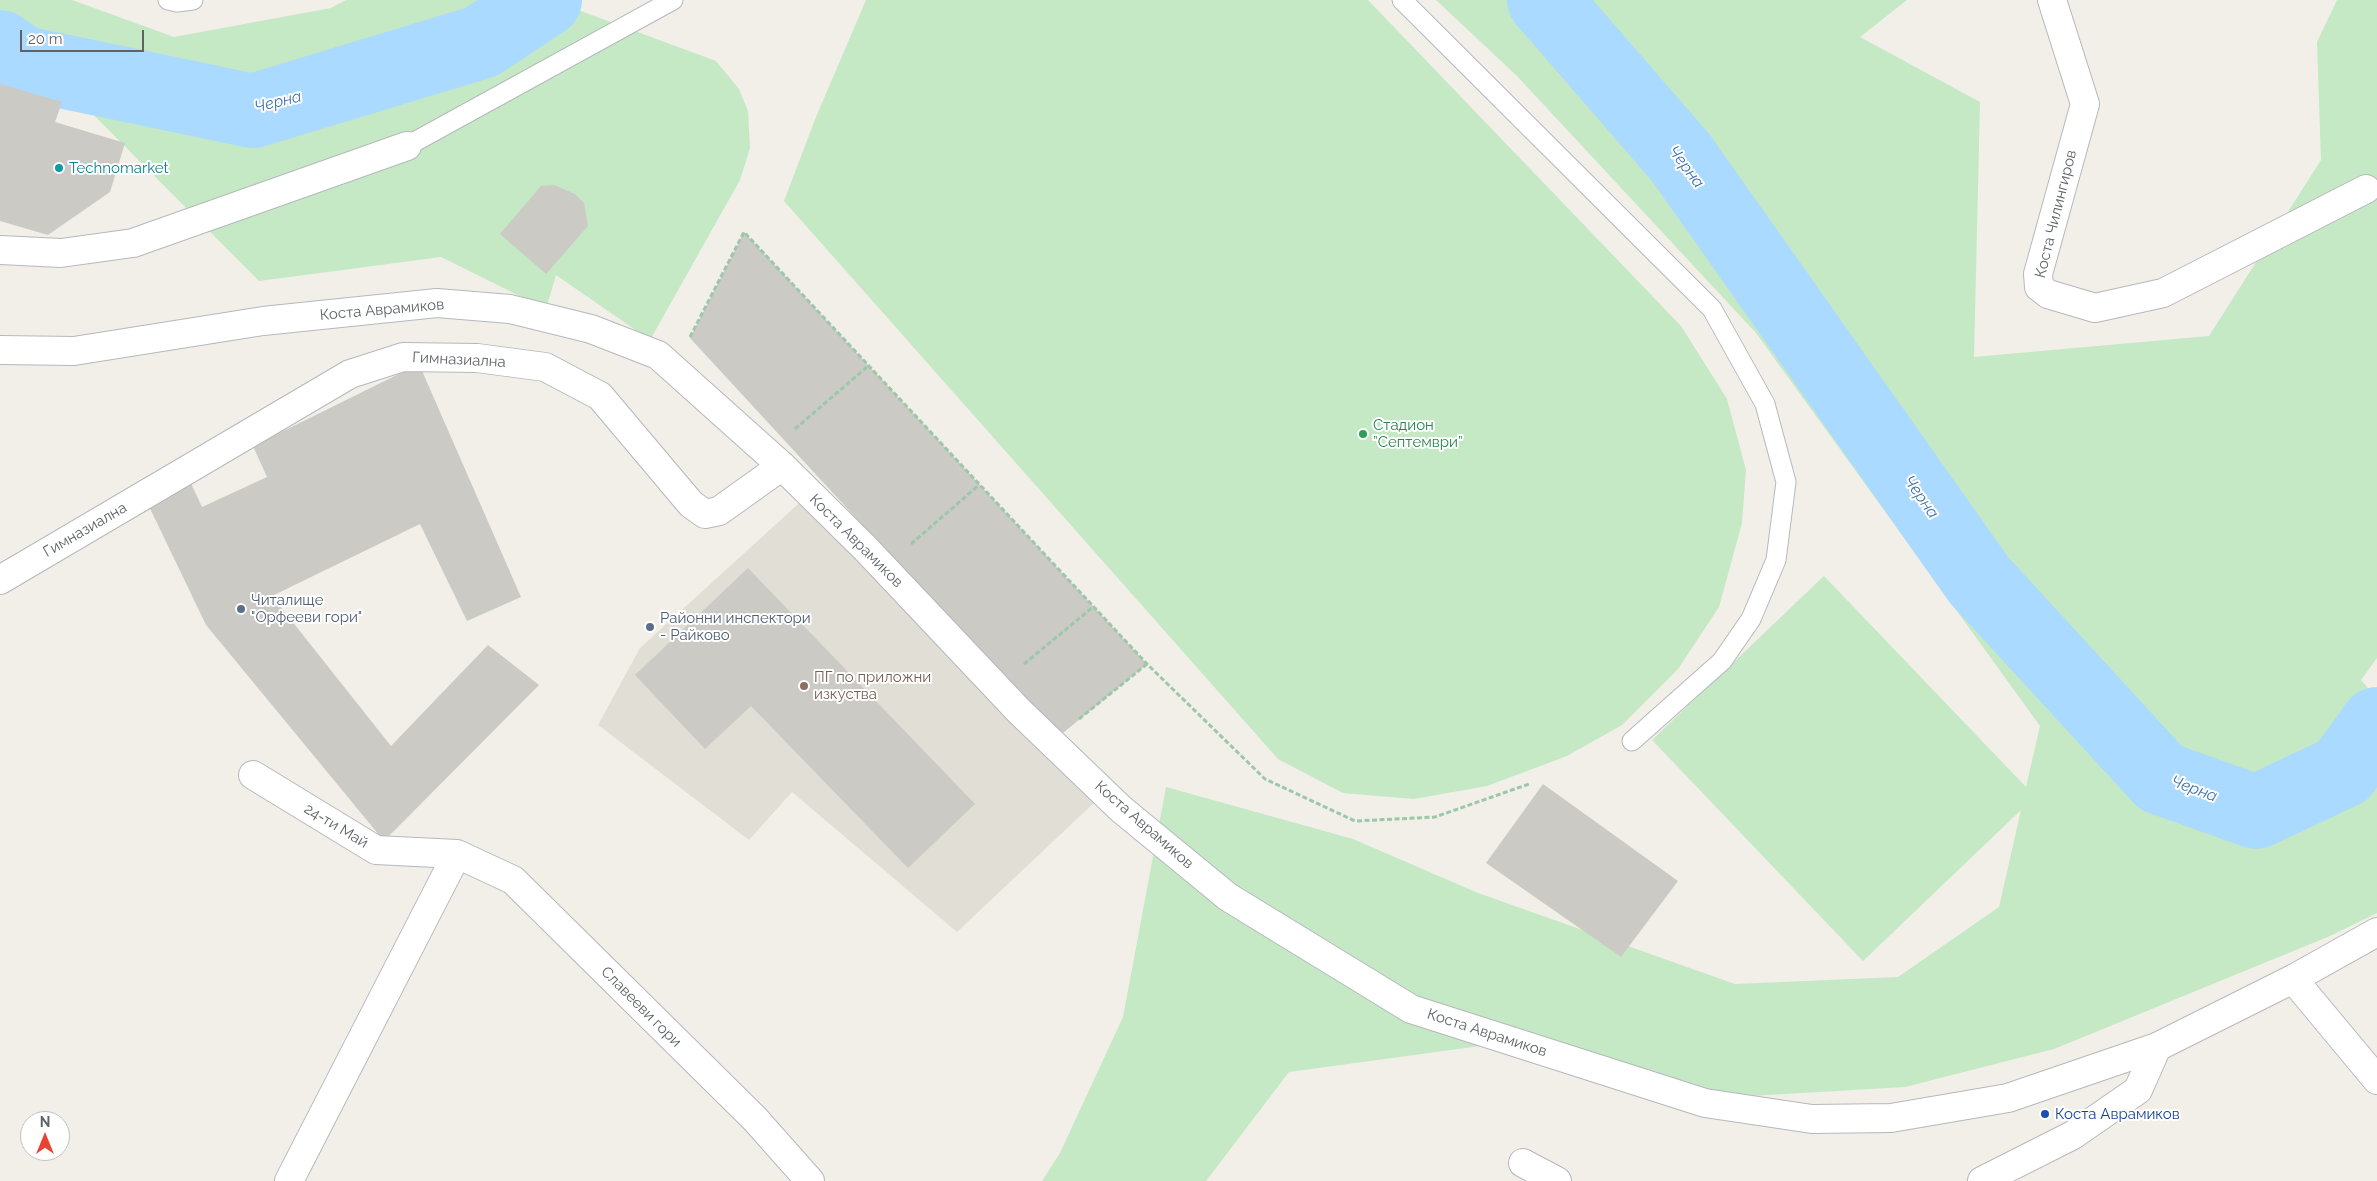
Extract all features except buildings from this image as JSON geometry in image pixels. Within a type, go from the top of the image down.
[{"type":"street","name":"Коста Чилингиров","points":[[2052,0],[2085,104],[2038,274],[2039,287],[2048,294],[2095,308],[2163,293],[2366,189]]},
{"type":"street","points":[[0,250],[61,253],[133,243],[408,146]]},
{"type":"street","name":"Коста Аврамиков","points":[[0,350],[74,351],[263,321],[437,303],[510,309],[591,329],[658,355],[782,466],[865,548],[1019,711],[1121,809],[1228,897],[1411,1009],[1705,1103],[1812,1119],[1891,1118],[2008,1098],[2157,1047],[2293,979],[2377,932]]},
{"type":"street","name":"Гимназиална","points":[[0,580],[350,374],[403,357],[478,358],[545,367],[600,396],[691,504],[706,514],[719,511],[782,466]]},
{"type":"street","name":"24-ти Май","points":[[252,775],[376,850],[457,854]]},
{"type":"street","points":[[289,1181],[457,854]]},
{"type":"street","name":"Славееви гори","points":[[457,854],[513,880],[755,1119],[810,1181]]},
{"type":"street","points":[[2293,979],[2377,1080]]},
{"type":"street","points":[[1982,1181],[2073,1135],[2138,1090],[2157,1047]]},
{"type":"street","points":[[1524,1164],[1557,1181]]},
{"type":"lane","points":[[168,0],[177,2],[193,0]]},
{"type":"lane","points":[[408,146],[673,0]]},
{"type":"lane","points":[[1402,0],[1712,309],[1765,404],[1786,482],[1776,560],[1751,619],[1722,661],[1632,740]]},
{"type":"path","points":[[690,338],[744,232],[1147,664],[1264,779],[1355,821],[1435,817],[1529,784]]},
{"type":"path","points":[[790,434],[868,366]]},
{"type":"path","points":[[908,547],[979,485]]},
{"type":"path","points":[[1019,668],[1093,607]]},
{"type":"path","points":[[1072,725],[1147,664]]},
{"type":"shaded area","name":"ПГ по приложни изкуства","points":[[807,496],[1097,800],[957,932],[792,792],[749,840],[598,725],[640,648]]},
{"type":"green space","points":[[0,0],[72,0],[174,37],[331,8],[346,0],[551,0],[716,61],[739,89],[748,111],[750,148],[740,180],[650,340],[556,275],[546,309],[441,257],[259,281],[0,21]]},
{"type":"green space","name":"Стадион ”Септември”","points":[[866,0],[1368,0],[1681,326],[1727,399],[1746,470],[1742,523],[1719,607],[1678,669],[1622,725],[1567,756],[1487,786],[1414,799],[1343,793],[1278,759],[784,201],[816,117]]},
{"type":"green space","points":[[1436,0],[1907,0],[1860,37],[1980,102],[1974,357],[2209,336],[2321,160],[2317,42],[2337,0],[2377,0],[2377,658],[2361,680],[2377,699],[2377,913],[2330,936],[2054,1049],[1905,1087],[1682,1100],[1495,1044],[1289,1072],[1206,1181],[1042,1181],[1060,1153],[1123,1017],[1166,787],[1353,839],[1478,893],[1735,984],[1898,977],[1999,907],[2021,810],[1863,961],[1652,740],[1824,576],[2026,787],[2040,726],[1756,333],[1517,76]]},
{"type":"waterway","name":"Черна","points":[[0,47],[23,63],[253,111],[481,42],[545,0]]},
{"type":"waterway","name":"Черна","points":[[1544,0],[1681,158],[1979,580],[2161,778],[2256,812],[2343,771],[2377,724]]},
{"type":"place","name":"Technomarket","points":[[59,168]]},
{"type":"place","name":"Стадион ”Септември”","points":[[1363,434]]},
{"type":"place","name":"Читалище \"Орфееви гори\"","points":[[241,609]]},
{"type":"place","name":"Районни инспектори - Райково","points":[[650,627]]},
{"type":"place","name":"ПГ по приложни изкуства","points":[[804,686]]},
{"type":"place","name":"Коста Аврамиков","points":[[2045,1114]]}]
